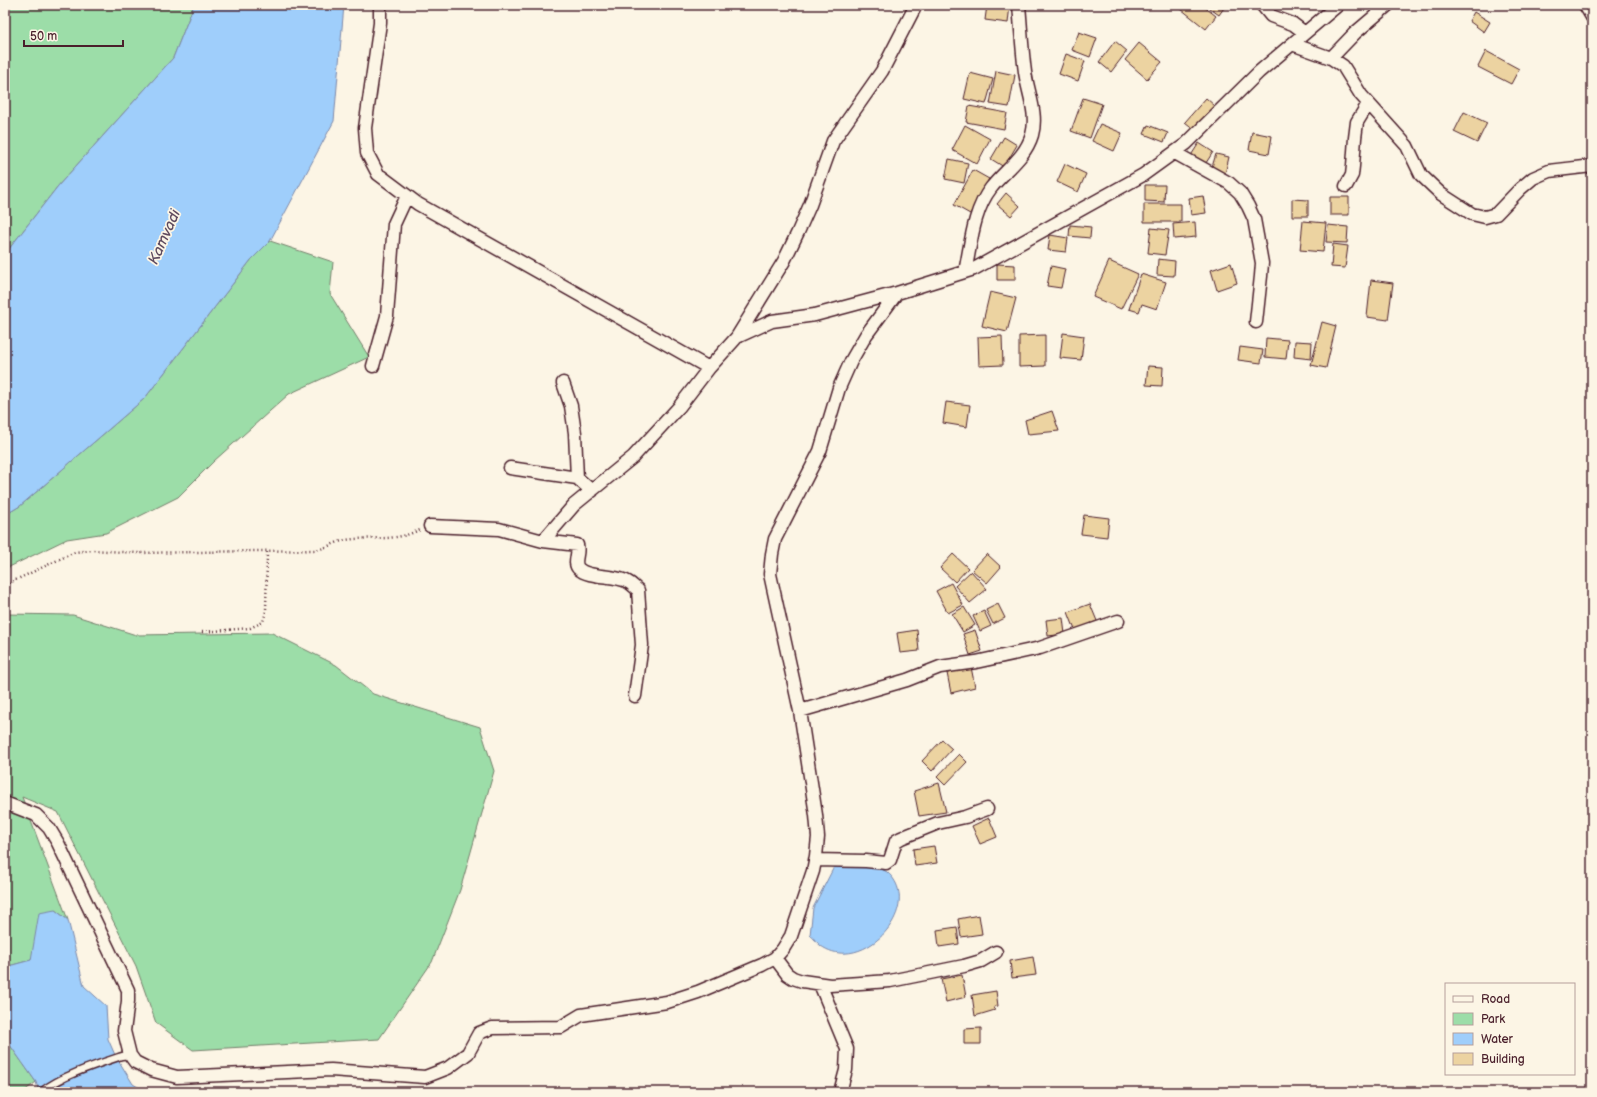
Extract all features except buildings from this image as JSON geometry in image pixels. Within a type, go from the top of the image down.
[{"type":"street","points":[[380,5],[380,23],[365,128],[367,153],[378,174],[418,204],[709,368]]},
{"type":"street","points":[[543,541],[574,505],[633,457],[679,406],[709,368],[737,337],[784,261],[810,205],[833,141],[882,71],[916,5]]},
{"type":"street","points":[[965,272],[977,215],[983,201],[991,188],[1020,158],[1027,147],[1032,134],[1034,119],[1025,71],[1019,5]]},
{"type":"street","points":[[1262,5],[1271,16],[1293,24],[1305,33]]},
{"type":"street","points":[[737,337],[772,321],[815,315],[897,293],[974,269],[1143,175],[1174,153],[1186,144],[1260,72],[1338,5]]},
{"type":"street","points":[[1331,58],[1355,33],[1388,5]]},
{"type":"street","points":[[1584,5],[1592,17]]},
{"type":"street","points":[[1292,44],[1331,58],[1343,66],[1368,104],[1407,146],[1421,175],[1441,194],[1472,214],[1485,217],[1496,214],[1520,189],[1534,178],[1548,171],[1592,166]]},
{"type":"street","points":[[1346,186],[1352,175],[1354,166],[1357,122],[1368,104]]},
{"type":"street","points":[[1174,153],[1229,183],[1240,193],[1248,206],[1254,219],[1262,263],[1262,276],[1256,322]]},
{"type":"street","points":[[373,366],[387,316],[394,224],[407,196]]},
{"type":"street","points":[[5,803],[36,815],[49,828],[58,843],[128,990],[124,1031],[130,1055],[135,1062],[151,1070],[177,1077],[331,1070],[424,1077],[448,1068],[468,1054],[479,1033],[492,1028],[561,1027],[582,1015],[667,1002],[698,992],[775,958],[791,936],[815,860],[818,838],[800,711],[770,574],[772,554],[775,539],[820,451],[839,388],[851,361],[866,335],[897,293]]},
{"type":"street","points":[[563,383],[572,413],[575,433],[576,478]]},
{"type":"street","points":[[510,468],[576,478],[592,491]]},
{"type":"street","points":[[430,526],[499,529],[543,541],[577,545],[578,549],[576,562],[578,569],[585,573],[628,581],[638,590],[642,645],[636,696]]},
{"type":"street","points":[[800,711],[907,680],[940,667],[976,662],[1040,648],[1118,621]]},
{"type":"street","points":[[815,860],[886,863],[890,860],[896,841],[901,838],[938,824],[965,817],[987,809]]},
{"type":"street","points":[[775,958],[787,974],[802,981],[820,984],[859,983],[890,980],[964,966],[981,961],[996,952]]},
{"type":"street","points":[[820,984],[847,1049],[846,1070],[840,1092]]},
{"type":"lane","points":[[41,1092],[47,1087],[72,1075],[116,1058],[130,1055]]},
{"type":"path","points":[[5,585],[75,552],[86,550],[110,550],[139,553],[324,549],[337,542],[347,540],[404,536],[430,526]]},
{"type":"path","points":[[202,632],[250,628],[263,622],[266,611],[268,551]]},
{"type":"green space","points":[[5,5],[194,5],[173,58],[58,186],[5,254]]},
{"type":"green space","points":[[270,241],[333,262],[330,294],[369,357],[289,394],[214,461],[178,497],[106,533],[67,539],[5,569],[5,515],[20,506],[145,398],[251,260]]},
{"type":"green space","points":[[5,614],[73,615],[136,635],[272,633],[336,665],[373,694],[480,727],[494,771],[460,890],[432,962],[379,1039],[193,1050],[156,1023],[136,966],[58,812],[22,797],[68,920],[55,910],[31,960],[5,967]]},
{"type":"green space","points":[[5,1038],[36,1082],[23,1092],[5,1092]]},
{"type":"water","name":"Kamvadi","points":[[194,5],[344,5],[334,121],[270,241],[251,260],[145,398],[20,506],[5,515],[5,254],[58,186],[173,58]]},
{"type":"water","points":[[867,865],[887,872],[897,886],[899,902],[895,918],[885,933],[871,944],[855,952],[838,953],[821,946],[810,935],[813,908],[834,867]]},
{"type":"water","points":[[55,910],[68,920],[84,986],[106,1006],[108,1039],[115,1055],[133,1084],[146,1092],[39,1092],[36,1082],[5,1038],[5,967],[31,960],[39,913]]}]
